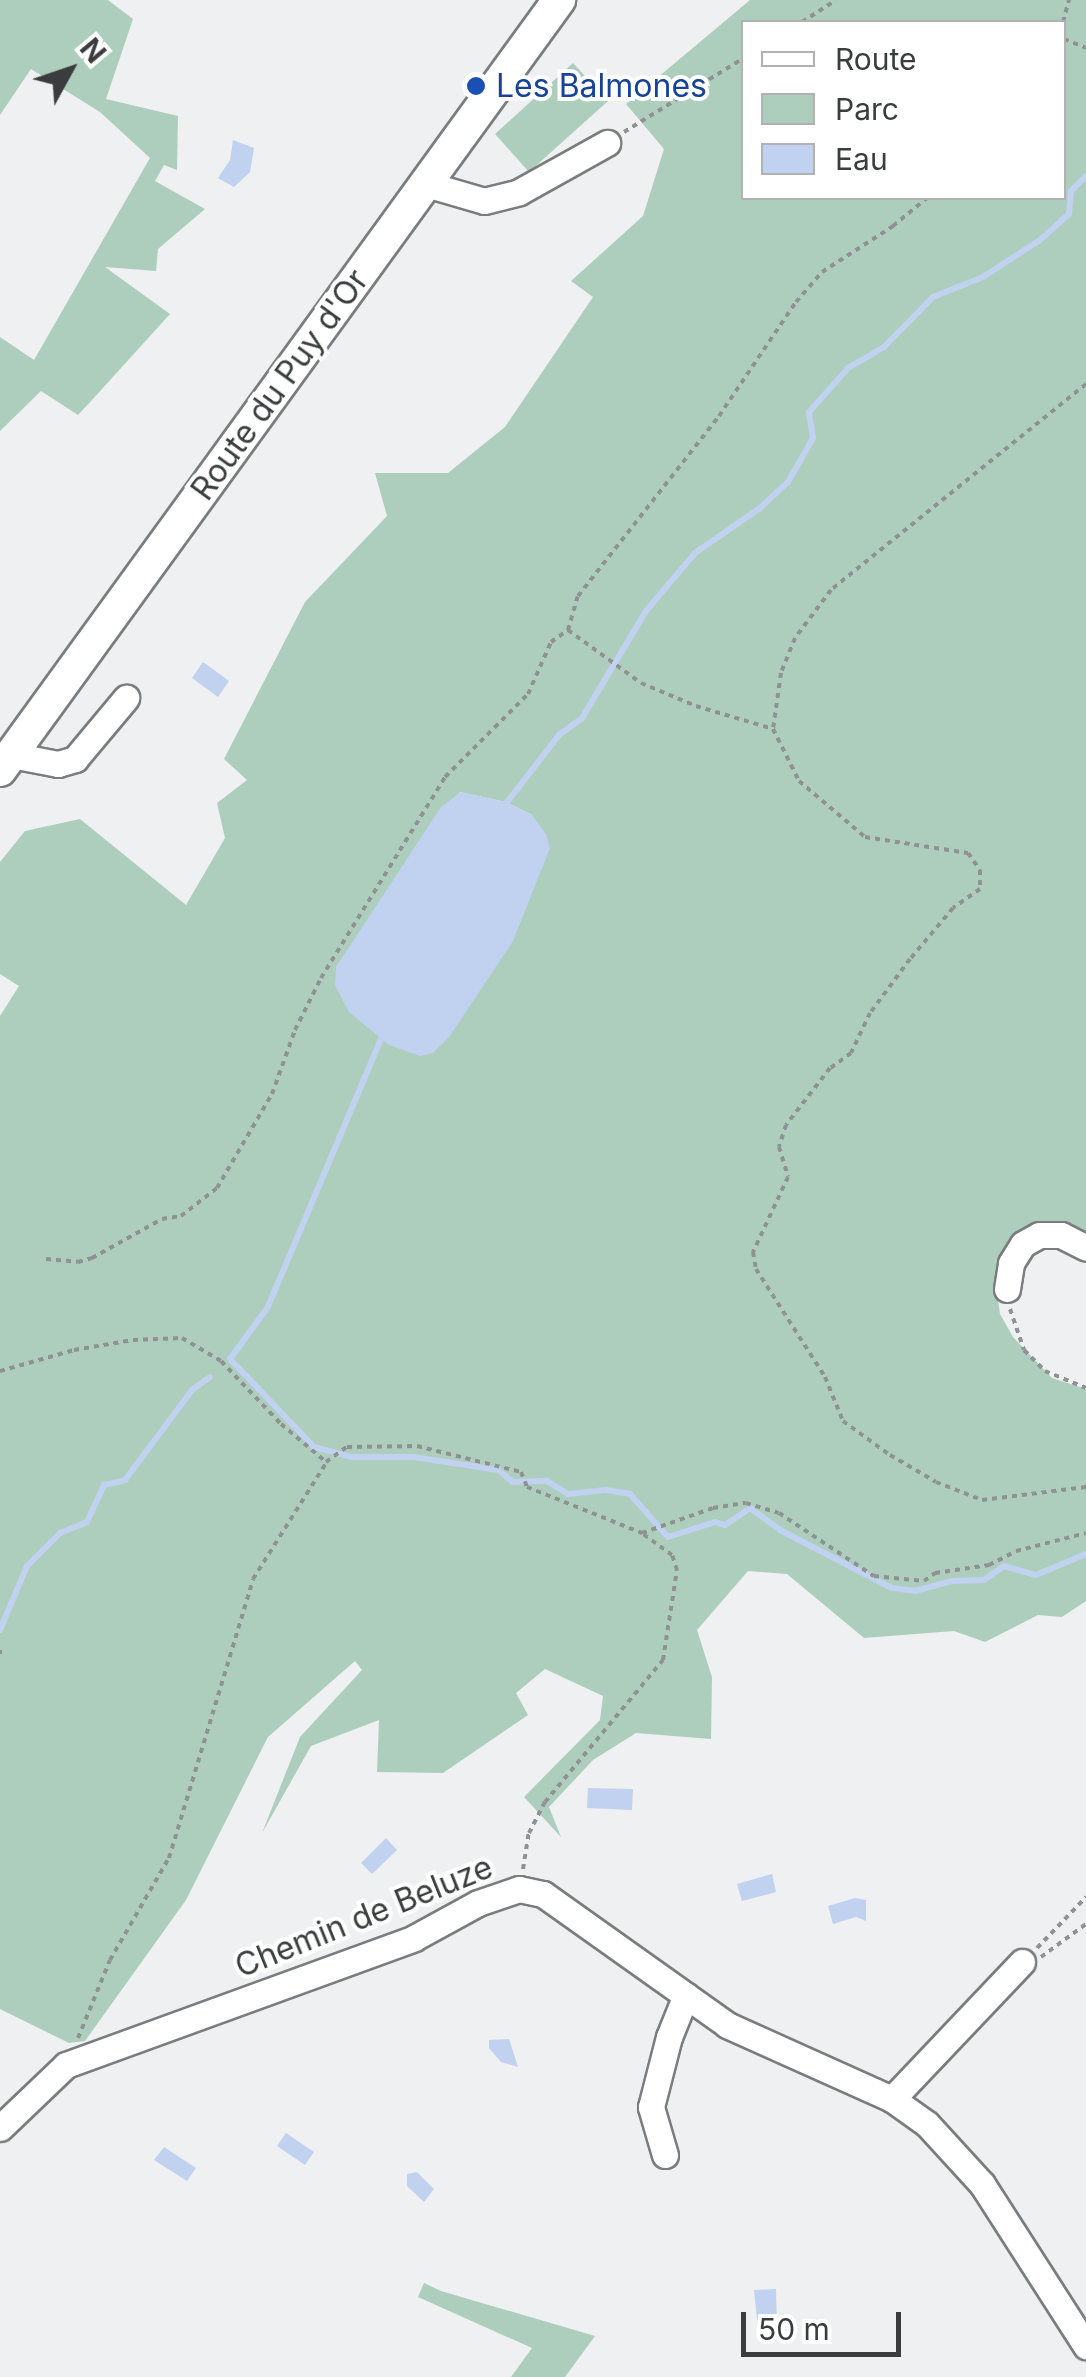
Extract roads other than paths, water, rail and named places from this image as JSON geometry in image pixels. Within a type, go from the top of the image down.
[{"type":"main road","name":"Route du Puy d'Or","points":[[5,762],[559,0]]},
{"type":"street","points":[[426,184],[484,201],[519,192],[607,143]]},
{"type":"street","points":[[5,762],[58,764],[75,759],[126,698]]},
{"type":"street","points":[[1007,1289],[1011,1263],[1022,1244],[1040,1235],[1062,1235],[1086,1248]]},
{"type":"street","name":"Chemin de Beluze","points":[[0,2128],[66,2065],[414,1938],[478,1903],[520,1890],[543,1894],[727,2025],[892,2100],[927,2124],[982,2184],[1086,2346]]},
{"type":"street","points":[[892,2100],[1022,1962]]},
{"type":"street","points":[[665,2155],[651,2107],[669,2036],[686,1995]]},
{"type":"water","points":[[233,140],[254,148],[250,172],[234,187],[218,178],[230,160]]},
{"type":"water","points":[[203,662],[229,681],[218,697],[192,678]]},
{"type":"water","points":[[461,792],[506,802],[532,815],[546,834],[550,848],[513,941],[449,1037],[433,1053],[420,1056],[389,1045],[349,1012],[335,985],[336,967],[441,807]]},
{"type":"water","points":[[588,1788],[633,1789],[632,1810],[587,1808]]},
{"type":"water","points":[[386,1838],[397,1850],[372,1874],[361,1863]]},
{"type":"water","points":[[772,1874],[776,1892],[742,1901],[737,1884]]},
{"type":"water","points":[[855,1898],[866,1900],[866,1921],[856,1917],[833,1924],[828,1906]]},
{"type":"water","points":[[509,2039],[518,2067],[501,2062],[489,2048],[489,2040]]},
{"type":"water","points":[[286,2133],[314,2152],[305,2165],[277,2146]]},
{"type":"water","points":[[164,2147],[196,2168],[187,2181],[154,2160]]},
{"type":"water","points":[[417,2172],[434,2189],[424,2202],[407,2186],[407,2174]]},
{"type":"water","points":[[776,2289],[777,2328],[758,2329],[754,2290]]},
{"type":"waterway","points":[[504,806],[559,735],[582,718],[646,611],[695,553],[760,508],[788,482],[813,438],[809,412],[848,368],[884,347],[933,297],[983,277],[1040,240],[1069,214],[1071,191],[1086,176]]},
{"type":"waterway","points":[[384,1032],[268,1307],[230,1359],[314,1447],[351,1457],[414,1457],[498,1470],[513,1482],[547,1481],[568,1494],[606,1490],[630,1494],[668,1537],[715,1522],[725,1525],[750,1508],[780,1530],[892,1588],[915,1591],[952,1581],[984,1580],[1004,1566],[1036,1575],[1086,1554]]},
{"type":"waterway","points":[[0,1630],[27,1566],[60,1533],[87,1522],[104,1485],[125,1480],[192,1390],[210,1377]]},
{"type":"place","name":"Les Balmones","points":[[476,86]]}]
